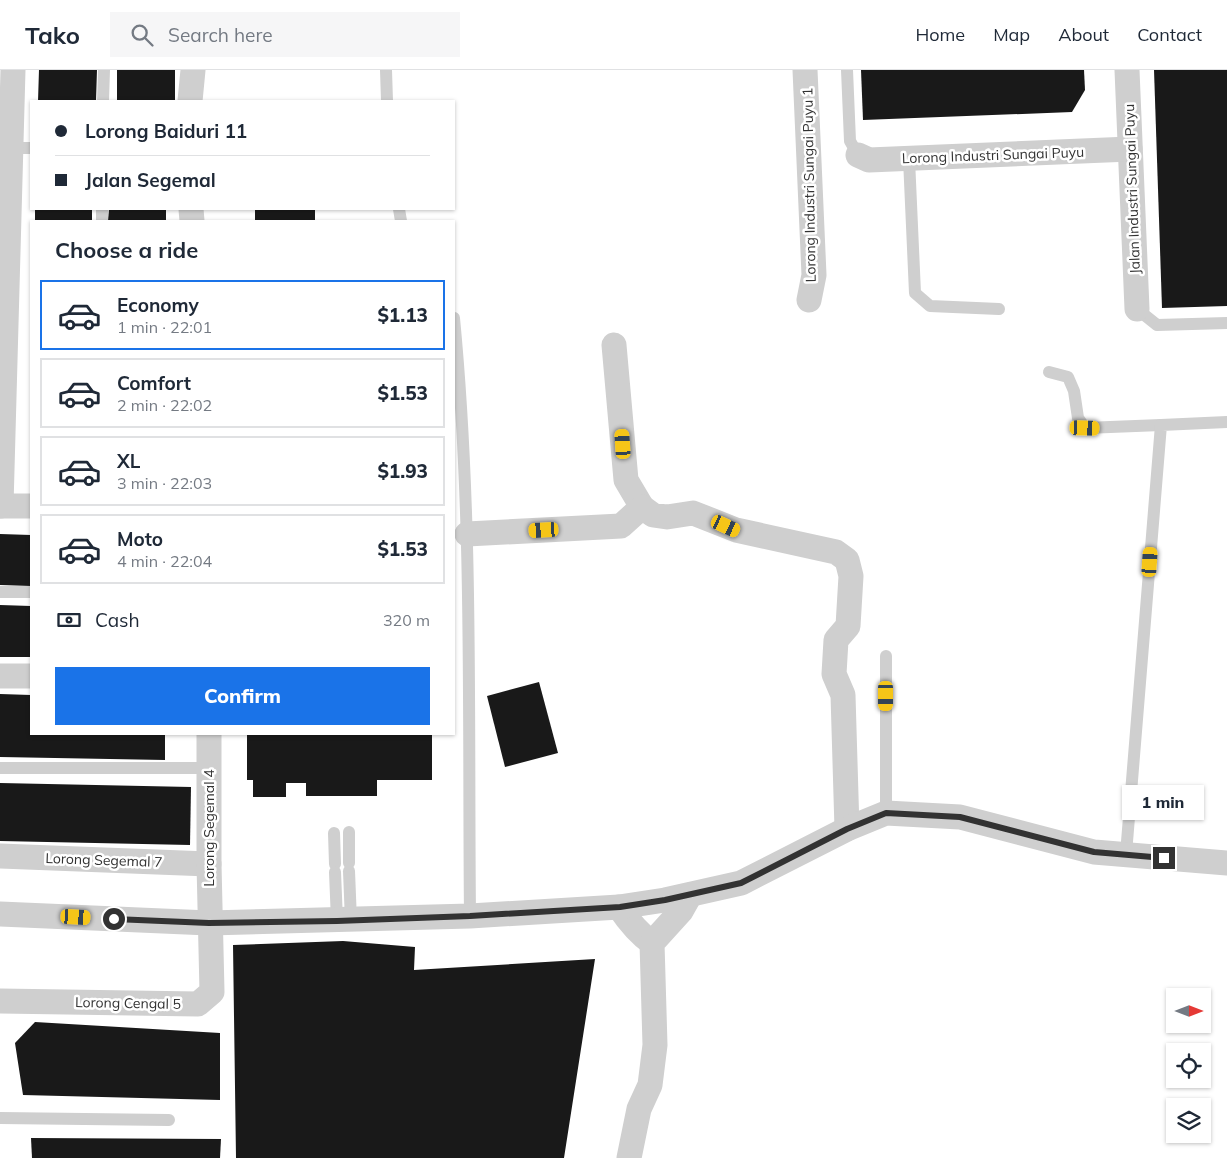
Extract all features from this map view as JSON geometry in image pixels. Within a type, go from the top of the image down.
[{"type":"street","points":[[13,70],[21,148],[5,210],[1,506],[30,506]]},
{"type":"street","points":[[190,100],[193,70]]},
{"type":"street","name":"Lorong Industri Sungai Puyu 1","points":[[805,70],[814,275],[809,300]]},
{"type":"street","name":"Jalan Industri Sungai Puyu","points":[[1127,70],[1137,309]]},
{"type":"street","name":"Lorong Industri Sungai Puyu","points":[[858,155],[869,160],[1130,149]]},
{"type":"street","points":[[614,344],[626,480],[642,507],[654,515],[667,517],[694,513],[736,530],[836,552],[847,560],[851,576],[848,626],[836,640],[834,674],[843,695],[847,829]]},
{"type":"street","points":[[467,534],[621,526],[642,507]]},
{"type":"street","points":[[0,676],[30,676]]},
{"type":"street","name":"Lorong Segemal 4","points":[[209,735],[209,923]]},
{"type":"street","points":[[0,914],[209,923],[344,921],[620,907],[690,895],[741,883],[847,829],[886,813],[960,817],[1094,852],[1227,862]]},
{"type":"street","name":"Lorong Segemal 7","points":[[0,856],[209,864]]},
{"type":"street","points":[[629,1158],[639,1108],[650,1085],[655,1046],[652,944],[681,911],[690,895]]},
{"type":"street","points":[[620,907],[630,924],[652,944]]},
{"type":"street","name":"Lorong Cengal 5","points":[[0,1001],[198,1004],[212,992],[209,923]]},
{"type":"lane","points":[[103,100],[104,70]]},
{"type":"lane","points":[[386,70],[387,100]]},
{"type":"lane","points":[[847,70],[850,140],[858,155]]},
{"type":"lane","points":[[909,159],[915,293],[930,306],[999,308]]},
{"type":"lane","points":[[1137,309],[1157,325],[1227,324]]},
{"type":"lane","points":[[455,328],[459,369],[467,534],[470,916]]},
{"type":"lane","points":[[1050,372],[1068,377],[1074,391],[1078,418],[1085,428],[1227,422]]},
{"type":"lane","points":[[1126,854],[1161,425]]},
{"type":"lane","points":[[0,592],[30,592]]},
{"type":"lane","points":[[886,656],[886,813]]},
{"type":"lane","points":[[0,768],[209,768]]},
{"type":"lane","points":[[344,921],[349,867],[349,832]]},
{"type":"lane","points":[[334,833],[335,868],[344,921]]},
{"type":"lane","points":[[0,1118],[169,1120]]},
{"type":"building","points":[[39,70],[97,70],[96,100],[38,100]]},
{"type":"building","points":[[117,70],[175,70],[175,100],[117,100]]},
{"type":"building","points":[[861,70],[1084,70],[1085,90],[1072,112],[863,120]]},
{"type":"building","points":[[1154,70],[1227,70],[1227,306],[1162,308]]},
{"type":"building","points":[[35,210],[92,210],[92,220],[35,220]]},
{"type":"building","points":[[109,210],[166,210],[166,220],[108,220]]},
{"type":"building","points":[[255,210],[315,210],[315,220],[255,220]]},
{"type":"building","points":[[0,534],[30,535],[30,586],[0,585]]},
{"type":"building","points":[[0,605],[30,606],[30,657],[0,657]]},
{"type":"building","points":[[539,682],[558,753],[505,767],[487,696]]},
{"type":"building","points":[[0,694],[30,695],[30,735],[165,735],[165,760],[0,757]]},
{"type":"building","points":[[247,735],[432,735],[432,780],[377,780],[377,796],[306,796],[306,783],[286,783],[286,797],[253,797],[253,780],[247,780]]},
{"type":"building","points":[[0,783],[191,787],[190,845],[0,841]]},
{"type":"building","points":[[343,941],[415,947],[414,970],[595,959],[564,1158],[236,1158],[233,945]]},
{"type":"building","points":[[35,1022],[220,1033],[220,1100],[23,1095],[15,1043]]},
{"type":"building","points":[[31,1138],[221,1139],[220,1158],[32,1158]]},
{"type":"route","points":[[114,919],[209,923],[337,921],[470,916],[620,907],[665,900],[741,883],[847,829],[886,813],[960,817],[1094,852],[1164,858]]}]
